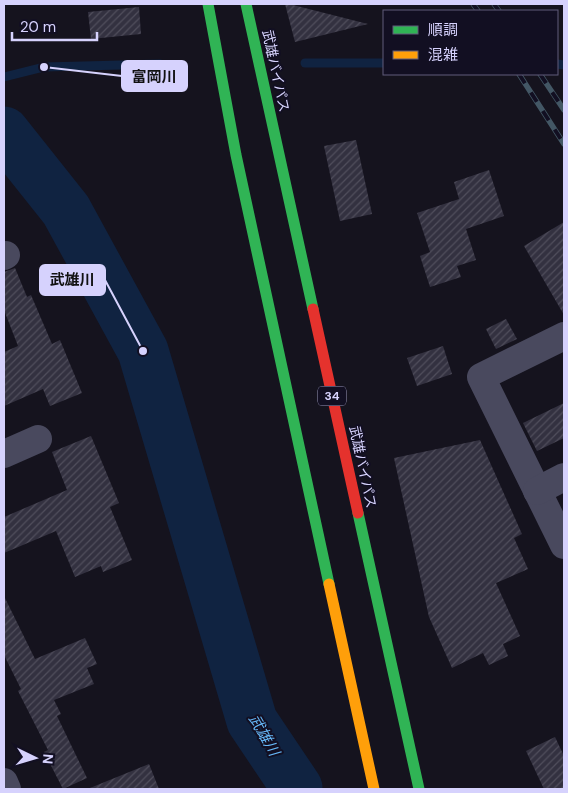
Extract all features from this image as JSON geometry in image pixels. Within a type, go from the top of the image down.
[{"type":"highway","points":[[208,4],[236,155],[374,789]]},
{"type":"highway","name":"武雄バイパス","points":[[246,4],[419,789]]},
{"type":"street","points":[[564,336],[482,377],[564,545]]},
{"type":"street","points":[[4,454],[38,438]]},
{"type":"street","points":[[537,490],[564,477]]},
{"type":"street","points":[[4,782],[7,789]]},
{"type":"building","points":[[285,4],[289,4],[368,24],[295,42]]},
{"type":"building","points":[[139,7],[141,34],[91,39],[88,12]]},
{"type":"building","points":[[356,140],[372,214],[340,221],[324,146]]},
{"type":"building","points":[[489,170],[504,216],[466,229],[476,260],[457,266],[461,277],[430,287],[420,256],[430,252],[417,213],[459,199],[454,182]]},
{"type":"building","points":[[564,222],[564,315],[524,246]]},
{"type":"building","points":[[15,268],[27,297],[31,295],[52,344],[60,340],[82,393],[50,406],[43,389],[4,406],[4,352],[18,346],[4,310],[4,272]]},
{"type":"building","points":[[506,319],[517,339],[496,349],[486,329]]},
{"type":"building","points":[[443,346],[452,374],[417,386],[407,358]]},
{"type":"building","points":[[564,403],[564,438],[537,451],[523,423]]},
{"type":"building","points":[[91,436],[119,503],[110,507],[132,560],[103,572],[101,566],[75,577],[56,531],[4,553],[4,517],[67,490],[52,452]]},
{"type":"building","points":[[480,440],[522,534],[514,538],[528,569],[496,583],[520,636],[503,644],[508,656],[489,665],[483,653],[452,668],[429,617],[394,458]]},
{"type":"building","points":[[4,596],[35,659],[85,638],[97,664],[87,668],[94,684],[54,700],[61,714],[57,716],[87,778],[63,789],[44,752],[48,750],[18,691],[21,689],[4,655]]},
{"type":"building","points":[[555,737],[564,756],[564,789],[544,789],[526,751]]},
{"type":"building","points":[[149,764],[159,789],[90,789],[90,788]]},
{"type":"waterway","points":[[305,63],[383,63]]},
{"type":"waterway","points":[[4,77],[44,67],[160,64]]},
{"type":"waterway","points":[[558,64],[564,65]]},
{"type":"waterway","name":"武雄川","points":[[4,132],[66,210],[143,351],[252,721],[297,788]]},
{"type":"railway","points":[[473,4],[477,10]]},
{"type":"railway","points":[[494,4],[498,10]]},
{"type":"railway","points":[[520,75],[564,144]]},
{"type":"railway","points":[[541,75],[564,110]]},
{"type":"traffic: fast","points":[[208,4],[236,155],[329,584]]},
{"type":"traffic: fast","points":[[246,4],[313,309]]},
{"type":"traffic: fast","points":[[358,513],[419,789]]},
{"type":"traffic: slow","points":[[329,584],[374,789]]},
{"type":"traffic: jam","points":[[313,309],[358,513]]},
{"type":"place","name":"富岡川","points":[[44,67]]},
{"type":"place","name":"武雄川","points":[[143,351]]}]
